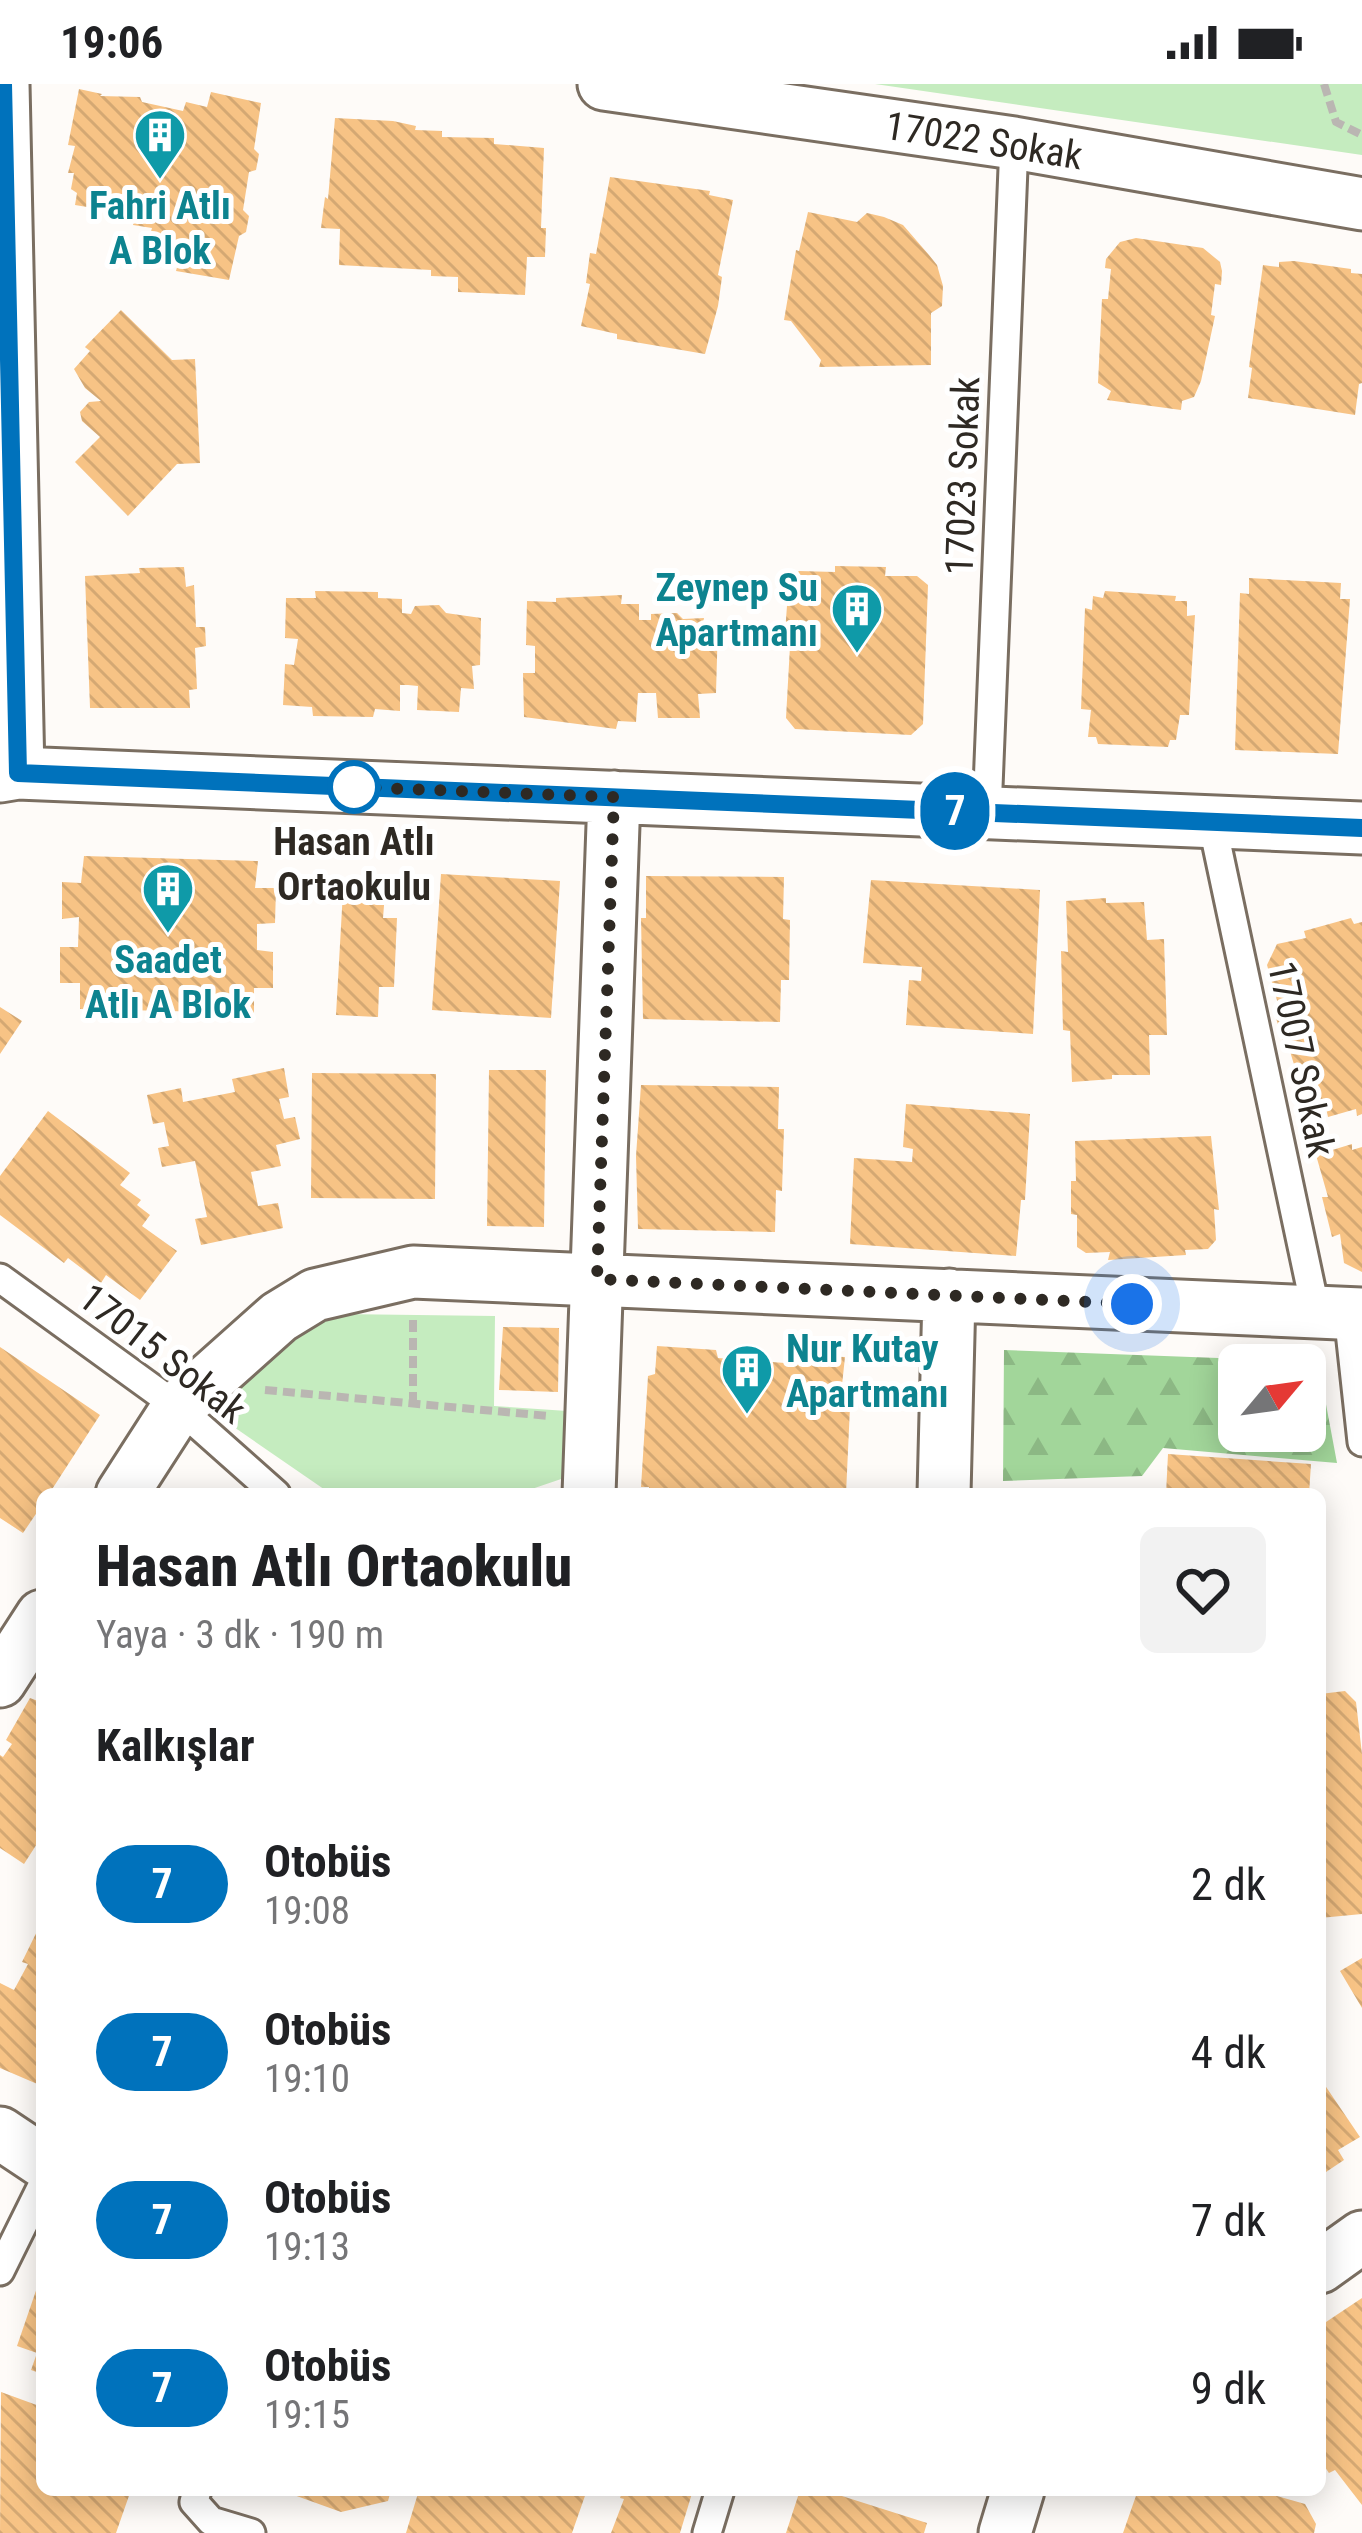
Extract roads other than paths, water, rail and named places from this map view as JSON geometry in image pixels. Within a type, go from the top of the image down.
[{"type":"street","points":[[3,84],[9,775],[1362,828]]},
{"type":"street","name":"17022 Sokak","points":[[604,84],[1014,143],[1362,204]]},
{"type":"street","points":[[589,1488],[614,797]]},
{"type":"street","points":[[126,1488],[191,1396],[280,1317],[315,1295],[413,1272],[1342,1313]]},
{"type":"street","points":[[944,1488],[949,1295]]},
{"type":"street","points":[[0,1681],[36,1625]]},
{"type":"street","points":[[0,2133],[36,2157]]},
{"type":"street","points":[[1326,2262],[1362,2237]]},
{"type":"street","points":[[1005,2533],[1016,2496]]},
{"type":"lane","name":"17023 Sokak","points":[[987,812],[1014,143]]},
{"type":"lane","name":"17007 Sokak","points":[[1212,822],[1342,1313],[1362,1442]]},
{"type":"lane","name":"17015 Sokak","points":[[0,1278],[191,1396],[271,1488]]},
{"type":"lane","points":[[0,2271],[36,2198]]},
{"type":"lane","points":[[196,2496],[194,2502],[211,2521],[251,2533]]},
{"type":"lane","points":[[707,2533],[718,2496]]},
{"type":"place","name":"Fahri Atlı A Blok","points":[[160,181]]},
{"type":"place","name":"Zeynep Su Apartmanı","points":[[857,655]]},
{"type":"place","name":"Hasan Atlı Ortaokulu","points":[[354,787]]},
{"type":"place","name":"Saadet Atlı A Blok","points":[[168,935]]},
{"type":"place","name":"Nur Kutay Apartmanı","points":[[747,1416]]}]
